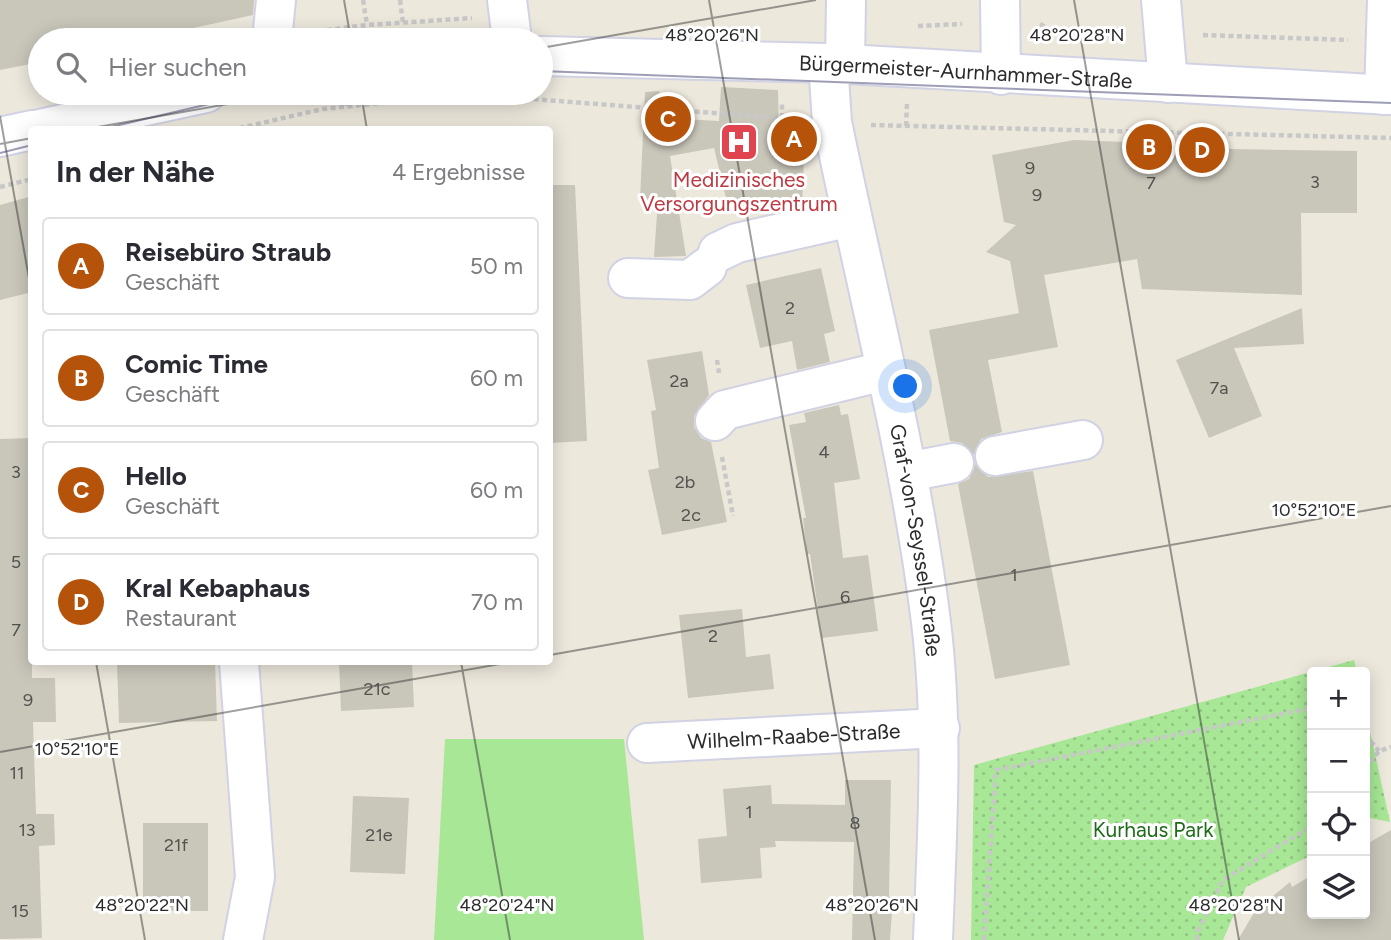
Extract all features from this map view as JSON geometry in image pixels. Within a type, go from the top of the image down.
[{"type":"street","points":[[273,28],[276,0]]},
{"type":"street","points":[[507,0],[510,28]]},
{"type":"street","name":"Graf-von-Seyssel-Straße","points":[[846,0],[832,122],[907,472],[931,622],[940,728],[933,940]]},
{"type":"street","points":[[1000,0],[1001,75]]},
{"type":"street","points":[[1161,0],[1168,83]]},
{"type":"street","points":[[1387,0],[1388,95]]},
{"type":"street","name":"Bürgermeister-Aurnhammer-Straße","points":[[553,56],[837,64],[1388,95]]},
{"type":"street","points":[[67,126],[93,123],[161,105]]},
{"type":"street","points":[[0,137],[28,131]]},
{"type":"street","points":[[628,278],[690,280],[737,243],[851,217]]},
{"type":"street","points":[[715,421],[725,410],[884,372]]},
{"type":"street","points":[[995,456],[1083,440]]},
{"type":"street","points":[[907,472],[954,463]]},
{"type":"street","points":[[239,665],[255,877],[243,940]]},
{"type":"street","name":"Wilhelm-Raabe-Straße","points":[[647,743],[940,728]]},
{"type":"path","points":[[363,0],[367,25]]},
{"type":"path","points":[[400,0],[403,23]]},
{"type":"path","points":[[553,99],[832,122],[1391,138]]},
{"type":"path","points":[[250,126],[357,105]]},
{"type":"path","points":[[0,187],[28,180]]},
{"type":"path","points":[[715,421],[733,516]]},
{"type":"path","points":[[984,940],[996,770],[1307,709]]},
{"type":"path","points":[[1370,741],[1379,751]]},
{"type":"path","points":[[1370,763],[1379,751],[1391,747]]},
{"type":"path","points":[[1197,940],[1198,931],[1223,880],[1307,830]]},
{"type":"green space","name":"Kurhaus Park","points":[[1354,660],[1356,667],[1329,667]]},
{"type":"green space","name":"Kurhaus Park","points":[[1307,673],[1307,857],[1246,887],[1223,940],[971,940],[974,765]]},
{"type":"green space","points":[[1370,732],[1390,822],[1370,818]]},
{"type":"green space","points":[[445,739],[624,739],[644,940],[434,940]]},
{"type":"building","points":[[0,0],[254,0],[253,15],[193,28],[28,28],[28,64],[0,70]]},
{"type":"building","points":[[721,87],[778,90],[779,133],[805,135],[802,206],[785,210],[728,206],[714,148],[670,156],[686,256],[654,257],[658,200],[640,199],[645,92],[659,91],[663,118],[719,121]]},
{"type":"building","points":[[1074,140],[1229,146],[1229,149],[1357,151],[1357,213],[1301,213],[1302,295],[1142,289],[1137,259],[1044,275],[1058,347],[988,360],[1002,432],[981,439],[974,455],[962,443],[950,441],[929,330],[1019,313],[1010,261],[986,252],[1016,225],[1004,222],[992,155]]},
{"type":"building","points":[[553,185],[575,185],[587,441],[553,443]]},
{"type":"building","points":[[28,197],[28,293],[0,300],[0,205]]},
{"type":"building","points":[[821,268],[835,331],[824,334],[830,362],[797,370],[792,341],[760,348],[746,285]]},
{"type":"building","points":[[1302,308],[1304,344],[1234,348],[1262,416],[1209,438],[1176,360]]},
{"type":"building","points":[[702,351],[709,395],[694,416],[694,427],[701,438],[711,442],[727,522],[662,535],[648,470],[659,468],[651,411],[656,410],[647,360]]},
{"type":"building","points":[[839,405],[841,415],[848,414],[860,479],[834,483],[843,558],[868,555],[878,631],[822,638],[810,554],[807,554],[803,518],[806,518],[789,425],[806,422],[804,413]]},
{"type":"building","points":[[28,438],[28,665],[32,665],[32,678],[55,678],[56,722],[33,722],[36,814],[54,814],[55,845],[39,846],[42,938],[0,939],[0,439]]},
{"type":"building","points":[[975,464],[988,477],[1033,471],[1070,665],[995,679],[958,484],[969,479]]},
{"type":"building","points":[[742,609],[746,657],[770,654],[774,689],[688,698],[679,615]]},
{"type":"building","points":[[117,665],[215,665],[217,721],[119,723]]},
{"type":"building","points":[[339,665],[412,665],[414,707],[341,711]]},
{"type":"building","points":[[845,780],[891,780],[889,897],[893,897],[890,940],[852,940],[854,842],[775,841],[776,847],[760,848],[762,878],[701,883],[698,839],[727,836],[723,789],[771,785],[772,804],[845,805]]},
{"type":"building","points":[[353,796],[409,798],[405,874],[350,872]]},
{"type":"building","points":[[143,823],[208,823],[208,911],[143,911]]},
{"type":"building","points":[[1391,830],[1391,940],[1238,940],[1255,911],[1290,882],[1292,887],[1307,878],[1307,919],[1370,919],[1370,842]]},
{"type":"tram line","points":[[553,71],[1391,103]]},
{"type":"tram line","points":[[115,126],[205,105]]},
{"type":"tram line","points":[[0,153],[28,146]]},
{"type":"place","name":"Hello","points":[[668,119]]},
{"type":"place","name":"Reisebüro Straub","points":[[794,139]]},
{"type":"place","name":"Medizinisches Versorgungszentrum","points":[[739,142]]},
{"type":"place","name":"Comic Time","points":[[1149,147]]},
{"type":"place","name":"Kral Kebaphaus","points":[[1202,150]]}]
